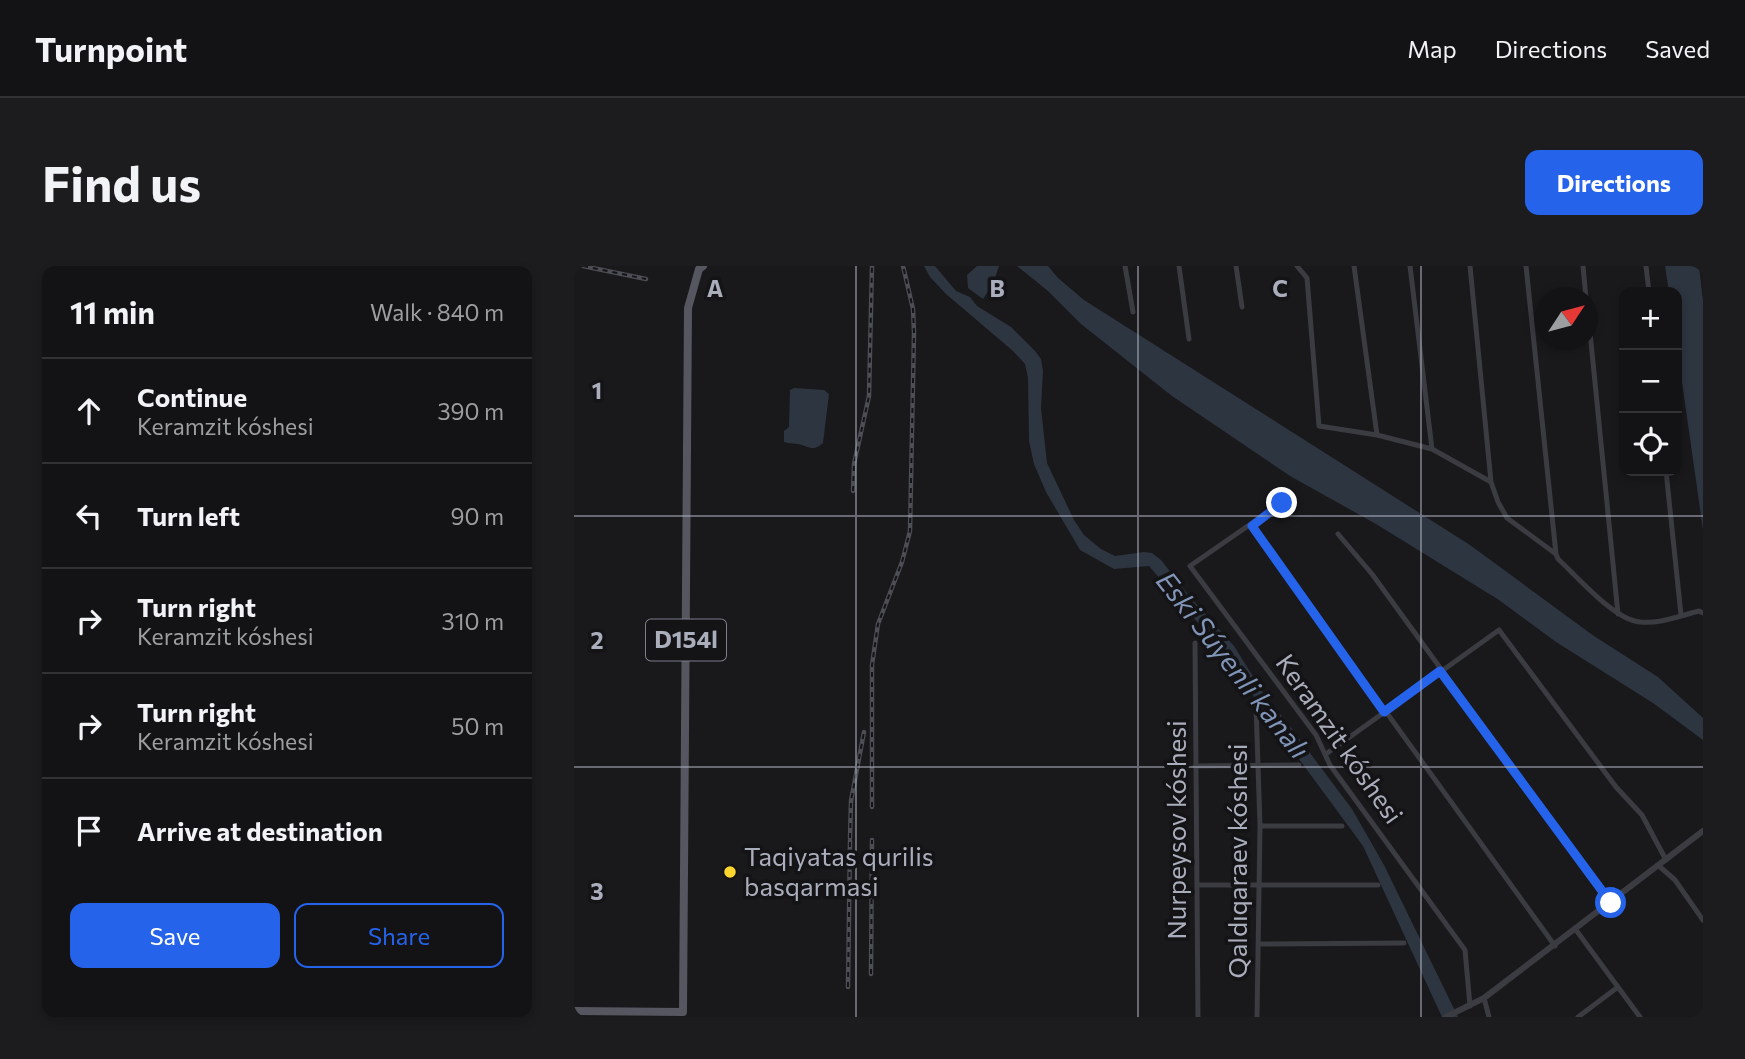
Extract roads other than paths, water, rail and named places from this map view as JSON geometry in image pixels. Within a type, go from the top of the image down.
[{"type":"main road","name":"D154l","points":[[574,1011],[683,1014],[688,308],[695,280],[704,266]]},
{"type":"street","points":[[1125,266],[1133,313]]},
{"type":"street","points":[[1179,266],[1189,339]]},
{"type":"street","points":[[1236,266],[1242,307]]},
{"type":"street","points":[[1297,266],[1307,278],[1320,426],[1377,435],[1432,449],[1491,482]]},
{"type":"street","points":[[1354,266],[1377,435]]},
{"type":"street","points":[[1410,266],[1432,449]]},
{"type":"street","points":[[1470,266],[1491,482],[1507,518],[1556,554],[1618,614],[1637,622],[1658,622],[1699,611],[1703,614]]},
{"type":"street","points":[[1526,266],[1556,554]]},
{"type":"street","points":[[1583,266],[1585,287]]},
{"type":"street","points":[[1646,266],[1648,287]]},
{"type":"street","points":[[1591,350],[1618,614]]},
{"type":"street","points":[[1667,476],[1681,615]]},
{"type":"street","name":"Keramzit kóshesi","points":[[1282,503],[1190,566],[1316,735],[1330,765],[1465,950],[1470,1006]]},
{"type":"street","name":"Keramzit kóshesi","points":[[1252,526],[1555,946]]},
{"type":"street","points":[[1338,534],[1372,574],[1611,903]]},
{"type":"street","points":[[1326,754],[1499,630],[1616,787],[1642,815],[1666,860]]},
{"type":"street","name":"Nurpeysov kóshesi","points":[[1195,643],[1198,1017]]},
{"type":"street","name":"Qaldıqaraev kóshesi","points":[[1256,705],[1260,826],[1257,1017]]},
{"type":"street","points":[[1195,766],[1299,765]]},
{"type":"street","points":[[1260,826],[1342,825]]},
{"type":"street","points":[[1446,1017],[1484,998],[1703,831]]},
{"type":"street","points":[[1659,866],[1675,880],[1703,920]]},
{"type":"street","points":[[1197,885],[1378,885]]},
{"type":"street","points":[[1576,930],[1640,1017]]},
{"type":"street","points":[[1258,944],[1404,943]]},
{"type":"street","points":[[1578,1017],[1618,987]]},
{"type":"street","points":[[1484,998],[1489,1017]]},
{"type":"railway","points":[[583,266],[646,279]]},
{"type":"railway","points":[[853,491],[854,464],[869,396],[872,266]]},
{"type":"railway","points":[[872,807],[872,665],[878,624],[902,562],[910,531],[914,333],[913,309],[903,266]]},
{"type":"railway","points":[[850,838],[851,801],[864,732]]},
{"type":"railway","points":[[871,974],[872,840]]},
{"type":"railway","points":[[848,987],[850,841]]},
{"type":"place","name":"Taqiyatas qurilis basqarmasi","points":[[730,872]]},
{"type":"water label","name":"Eski Súyenli kanalı","points":[[1233,665]]}]
